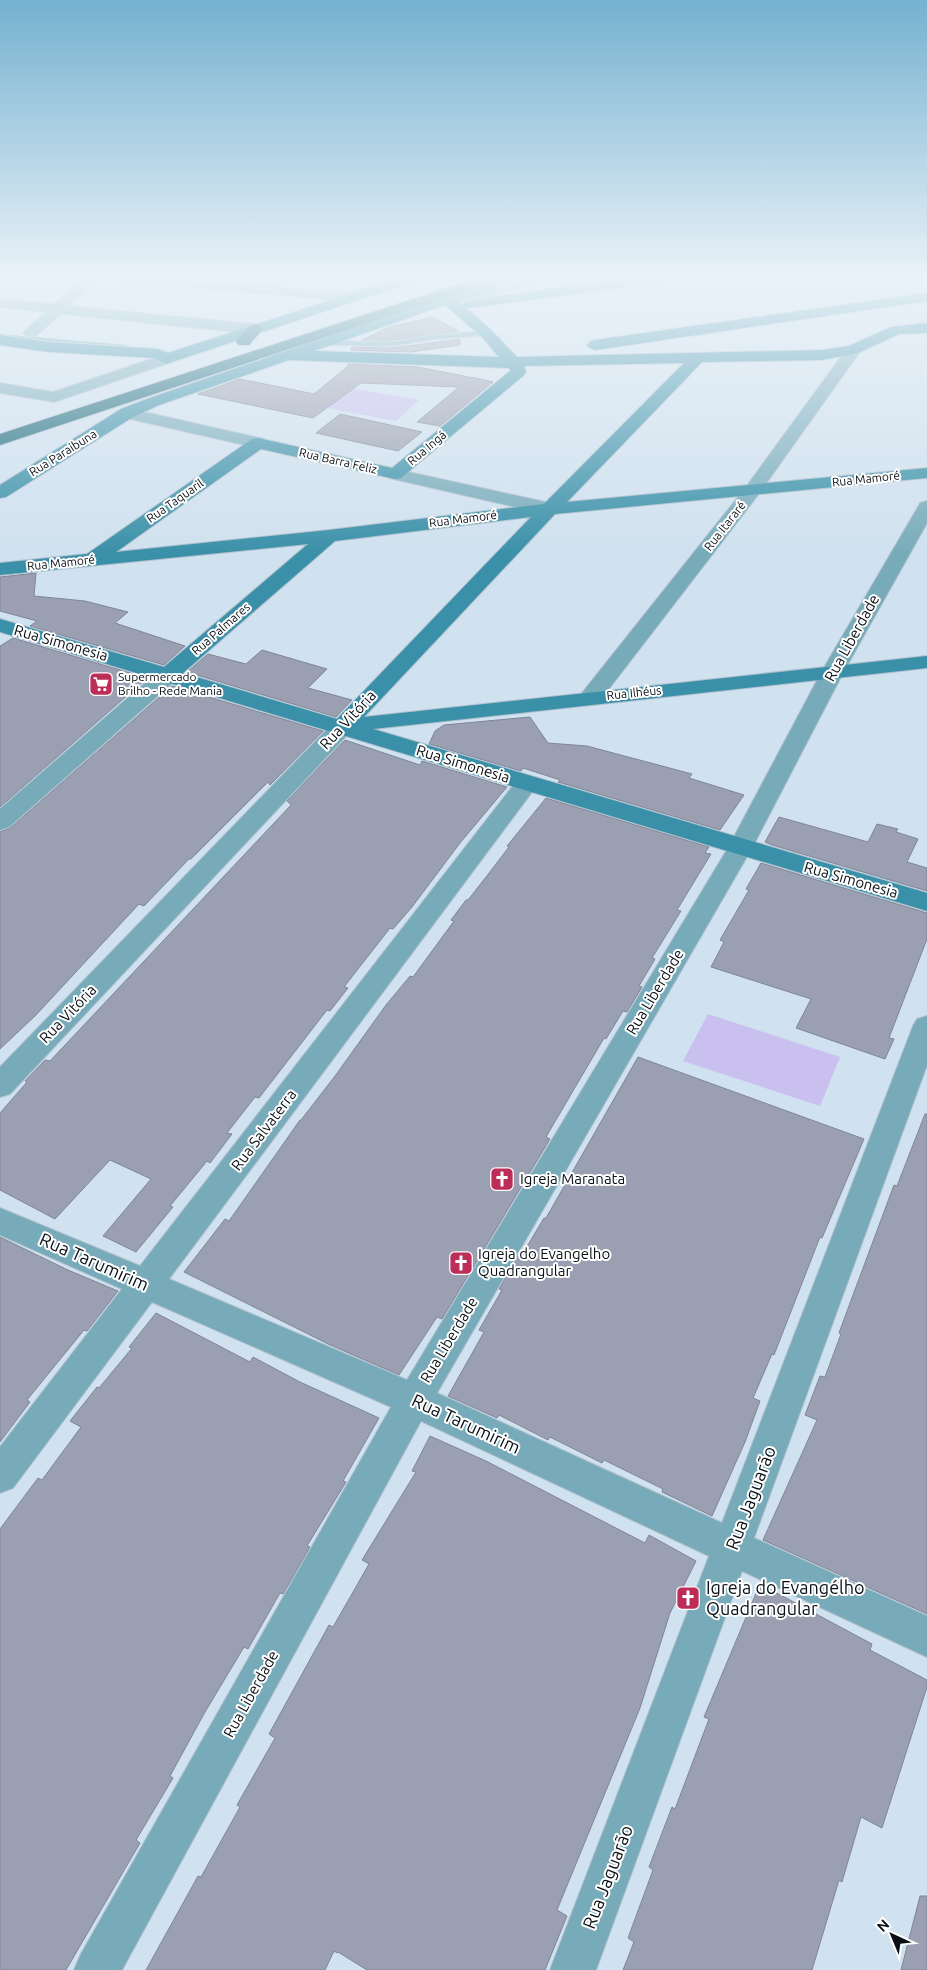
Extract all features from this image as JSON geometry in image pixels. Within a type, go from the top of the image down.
[{"type":"highway","points":[[37,410],[159,370]]},
{"type":"highway","points":[[0,440],[209,370]]},
{"type":"street","points":[[0,388],[54,397],[134,370]]},
{"type":"street","name":"Rua Paraibuna","points":[[0,493],[127,413],[243,370]]},
{"type":"street","name":"Rua Ingá","points":[[395,474],[518,372],[518,370]]},
{"type":"street","name":"Rua Vitória","points":[[0,1086],[520,539],[686,370]]},
{"type":"street","name":"Rua Itararé","points":[[590,698],[752,491],[839,370]]},
{"type":"street","name":"Rua Barra Feliz","points":[[127,413],[550,508]]},
{"type":"street","name":"Rua Taquaril","points":[[92,560],[258,443]]},
{"type":"street","name":"Rua Mamoré","points":[[0,569],[329,536],[550,508],[752,491],[927,473]]},
{"type":"street","name":"Rua Liberdade","points":[[97,1970],[414,1400],[740,848],[833,671],[927,507]]},
{"type":"street","points":[[491,515],[512,526],[518,532],[520,539]]},
{"type":"street","name":"Rua Palmares","points":[[0,822],[329,536]]},
{"type":"street","name":"Rua Simonesia","points":[[2,628],[169,674],[342,726],[385,732],[527,783],[740,848],[927,902]]},
{"type":"street","name":"Rua Ilhéus","points":[[385,732],[388,727],[402,718],[927,662]]},
{"type":"street","points":[[367,700],[368,710],[385,732]]},
{"type":"street","name":"Rua Salvaterra","points":[[0,1476],[527,783]]},
{"type":"street","name":"Rua Jaguarão","points":[[573,1970],[927,1026]]},
{"type":"street","name":"Rua Tarumirim","points":[[0,1221],[414,1400],[927,1637]]},
{"type":"shaded area","points":[[351,388],[419,400],[396,421],[327,408]]},
{"type":"shaded area","points":[[708,1014],[840,1057],[820,1106],[683,1061]]},
{"type":"building","points":[[343,370],[433,370],[469,377],[469,379],[471,377],[493,382],[440,426],[417,422],[459,387],[361,383],[313,418],[198,394],[240,379],[314,394]]},
{"type":"building","points":[[340,414],[422,432],[398,451],[316,433]]},
{"type":"building","points":[[36,573],[34,596],[85,601],[128,612],[115,623],[185,646],[164,665],[30,626],[37,621],[0,611],[0,577]]},
{"type":"building","points":[[13,638],[147,678],[0,807],[0,646]]},
{"type":"building","points":[[262,650],[327,669],[308,688],[352,700],[336,717],[187,672],[208,654],[246,664]]},
{"type":"building","points":[[172,686],[323,731],[270,785],[268,782],[189,859],[144,906],[139,904],[36,1015],[0,1049],[0,832],[10,828]]},
{"type":"building","points":[[530,717],[548,743],[587,746],[692,774],[689,778],[744,795],[720,830],[558,782],[560,780],[523,768],[521,771],[429,744],[435,731],[444,725]]},
{"type":"building","points":[[345,740],[420,765],[422,761],[507,787],[460,843],[412,907],[393,929],[390,928],[344,987],[348,988],[330,1011],[327,1010],[259,1098],[255,1097],[227,1133],[232,1134],[210,1163],[207,1161],[136,1252],[103,1236],[151,1179],[110,1160],[55,1219],[0,1190],[0,1113],[27,1082],[25,1081],[45,1060],[50,1061],[291,805],[287,801]]},
{"type":"building","points":[[546,798],[709,847],[705,853],[711,854],[677,910],[681,911],[652,958],[655,959],[639,986],[642,987],[627,1012],[623,1011],[606,1039],[604,1038],[546,1137],[550,1139],[442,1319],[437,1317],[399,1375],[328,1344],[184,1272],[225,1219],[229,1221],[300,1120],[335,1076],[386,1005],[410,976],[413,977],[454,921],[451,920]]},
{"type":"building","points":[[779,817],[868,842],[877,824],[898,829],[896,832],[918,839],[907,862],[927,868],[927,891],[765,842]]},
{"type":"building","points":[[761,863],[927,913],[927,939],[889,1038],[894,1039],[885,1059],[796,1028],[811,999],[711,967],[724,942],[720,940],[749,890],[746,889]]},
{"type":"building","points":[[638,1057],[864,1139],[822,1238],[820,1237],[774,1355],[772,1354],[753,1398],[760,1401],[745,1442],[712,1516],[662,1492],[663,1489],[604,1460],[602,1463],[550,1437],[548,1440],[499,1415],[497,1418],[448,1396],[484,1332],[479,1330],[502,1290],[499,1289],[519,1254],[522,1255],[544,1218],[546,1218]]},
{"type":"building","points":[[925,1114],[927,1114],[927,1614],[763,1540],[817,1420],[805,1415],[820,1376],[825,1377],[841,1334],[839,1333],[894,1185],[897,1186]]},
{"type":"building","points":[[0,1237],[68,1270],[118,1291],[87,1331],[84,1330],[27,1400],[30,1402],[0,1442]]},
{"type":"building","points":[[156,1313],[250,1362],[253,1357],[300,1382],[379,1418],[343,1481],[346,1482],[307,1546],[310,1547],[283,1594],[280,1593],[248,1649],[244,1647],[205,1712],[170,1776],[173,1778],[136,1840],[140,1843],[66,1970],[0,1970],[0,1529],[38,1478],[42,1480],[81,1427],[70,1421],[132,1348],[129,1347]]},
{"type":"building","points":[[430,1436],[486,1461],[645,1543],[649,1535],[696,1561],[670,1613],[640,1708],[557,1910],[567,1916],[545,1970],[367,1970],[334,1951],[325,1970],[146,1970],[198,1876],[201,1877],[240,1807],[237,1805],[275,1738],[269,1734],[329,1625],[333,1627],[369,1564],[362,1560],[416,1472],[412,1471]]},
{"type":"building","points":[[760,1584],[872,1644],[870,1650],[927,1680],[927,1687],[882,1828],[861,1817],[842,1882],[839,1880],[812,1970],[623,1970],[634,1942],[628,1938],[653,1870],[649,1867],[672,1807],[675,1809],[709,1719],[704,1717]]},
{"type":"building","points":[[920,1896],[927,1896],[927,1970],[901,1970]]},
{"type":"place","name":"Supermercado Brilho - Rede Mania","points":[[101,684]]},
{"type":"place","name":"Igreja Maranata","points":[[502,1179]]},
{"type":"place","name":"Igreja do Evangelho Quadrangular","points":[[461,1263]]},
{"type":"place","name":"Igreja do Evangélho Quadrangular","points":[[688,1598]]}]
